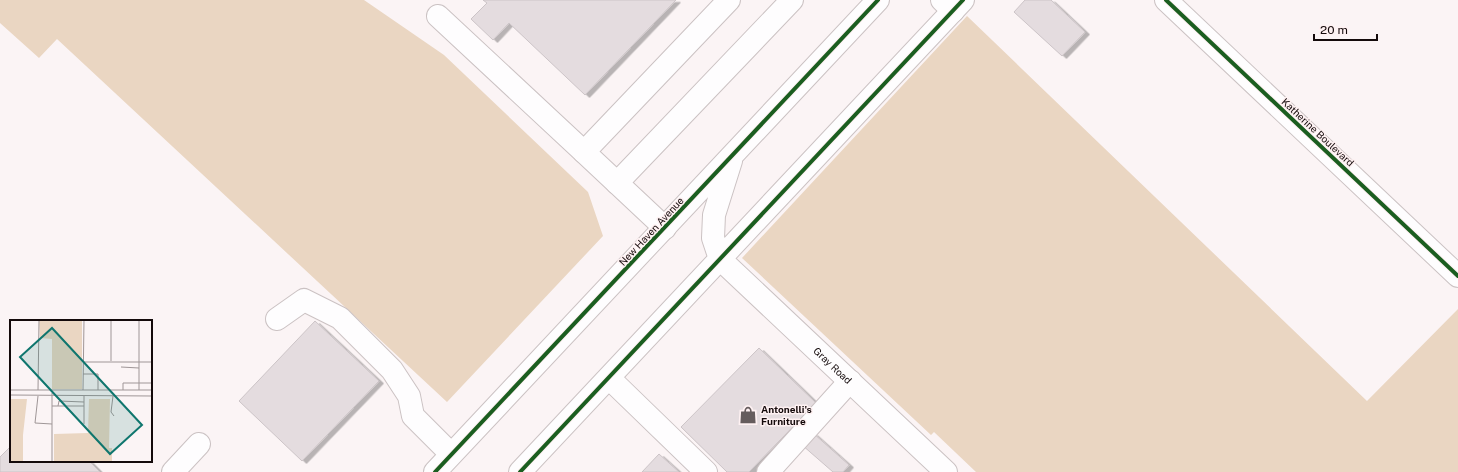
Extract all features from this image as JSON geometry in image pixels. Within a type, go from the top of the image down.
[{"type":"main road","points":[[584,152],[729,0]]},
{"type":"main road","points":[[617,183],[792,0]]},
{"type":"main road","name":"New Haven Avenue","points":[[435,472],[878,0]]},
{"type":"main road","name":"Katherine Boulevard","points":[[1166,0],[1458,276]]},
{"type":"main road","points":[[520,472],[720,259],[953,4]]},
{"type":"main road","points":[[438,16],[665,228]]},
{"type":"main road","points":[[720,259],[713,238],[714,215],[733,156]]},
{"type":"main road","name":"Gray Road","points":[[720,259],[946,472]]},
{"type":"main road","points":[[277,319],[304,300],[340,318],[392,370],[409,396],[413,416],[451,454]]},
{"type":"main road","points":[[609,378],[706,472]]},
{"type":"main road","points":[[768,472],[850,381]]},
{"type":"main road","points":[[173,472],[198,444]]},
{"type":"shaded area","points":[[0,0],[364,0],[444,55],[588,192],[603,236],[447,402],[57,39],[39,58],[0,23]]},
{"type":"shaded area","points":[[967,16],[1367,401],[1458,309],[1458,472],[976,472],[934,432],[931,435],[742,258]]},
{"type":"building","points":[[483,0],[676,0],[585,95],[509,23],[493,40],[471,19],[487,3]]},
{"type":"building","points":[[1025,0],[1051,0],[1085,32],[1062,56],[1014,12]]},
{"type":"building","points":[[315,321],[379,381],[302,461],[239,401]]},
{"type":"building","name":"Antonelli's Furniture","points":[[759,348],[816,403],[749,472],[727,472],[681,427]]},
{"type":"building","points":[[813,433],[849,465],[843,472],[833,472],[802,445]]},
{"type":"building","points":[[10,447],[10,462],[90,462],[100,472],[0,472],[0,457]]},
{"type":"building","points":[[659,454],[679,472],[642,472]]},
{"type":"cycle path","points":[[435,472],[878,0]]},
{"type":"cycle path","points":[[520,472],[963,0]]},
{"type":"cycle path","points":[[1166,0],[1458,276]]},
{"type":"place","name":"Antonelli's Furniture","points":[[748,415]]}]
